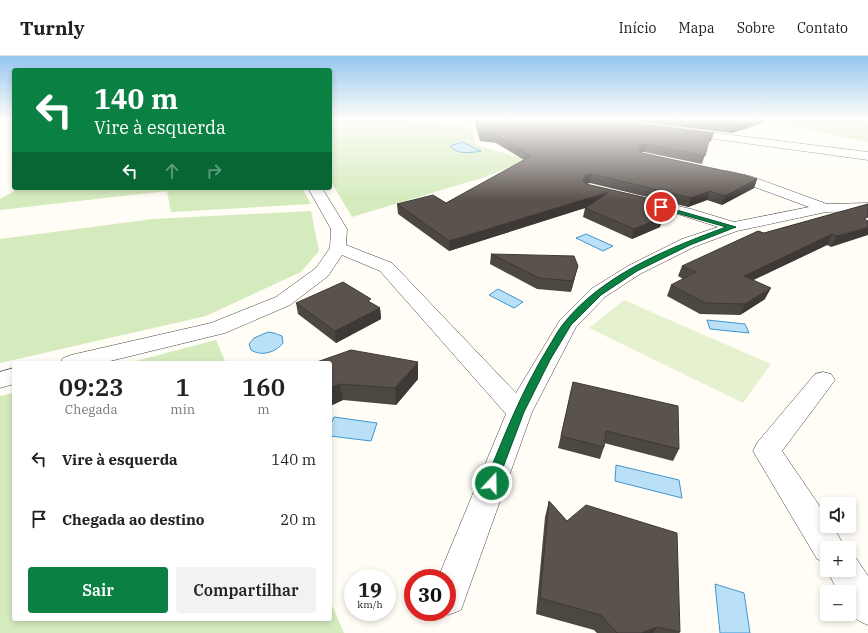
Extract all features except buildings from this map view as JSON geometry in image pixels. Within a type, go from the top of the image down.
[{"type":"street","points":[[792,146],[868,156]]},
{"type":"street","points":[[717,172],[745,179],[826,208]]},
{"type":"street","points":[[79,361],[218,328],[283,301],[322,272],[338,248],[339,229],[316,190]]},
{"type":"street","points":[[626,198],[686,212],[733,227]]},
{"type":"street","points":[[456,576],[519,412],[567,324],[598,293],[634,270],[688,243],[733,227],[826,208],[868,207]]},
{"type":"street","points":[[338,248],[386,267],[519,412]]},
{"type":"street","points":[[0,380],[12,377]]},
{"type":"street","points":[[823,380],[767,451],[825,541]]},
{"type":"street","points":[[849,577],[868,607]]},
{"type":"green space","points":[[332,146],[479,146],[527,160],[485,177],[352,217],[332,183]]},
{"type":"green space","points":[[16,190],[303,190],[311,204],[171,212],[167,191],[0,210],[0,199]]},
{"type":"green space","points":[[311,211],[319,251],[301,272],[206,316],[0,363],[0,239],[153,219]]},
{"type":"green space","points":[[624,300],[771,364],[743,403],[589,328]]},
{"type":"green space","points":[[216,340],[225,361],[136,361]]},
{"type":"green space","points":[[12,393],[12,621],[332,621],[332,606],[344,633],[0,633],[0,396]]},
{"type":"water","points":[[450,146],[470,146],[481,151],[468,153],[460,152]]},
{"type":"water","points":[[586,234],[613,246],[603,251],[576,238]]},
{"type":"water","points":[[498,289],[523,302],[514,308],[489,295]]},
{"type":"water","points":[[707,320],[745,324],[749,333],[710,329]]},
{"type":"water","points":[[268,332],[282,336],[283,343],[277,349],[264,353],[251,350],[249,344],[254,338]]},
{"type":"water","points":[[334,417],[377,423],[371,441],[332,436],[332,422]]},
{"type":"water","points":[[616,465],[679,480],[682,498],[615,481]]},
{"type":"water","points":[[715,584],[744,593],[750,633],[720,633]]},
{"type":"route","points":[[492,483],[519,412],[567,324],[598,293],[634,270],[688,243],[733,227],[686,212],[661,207]]}]
